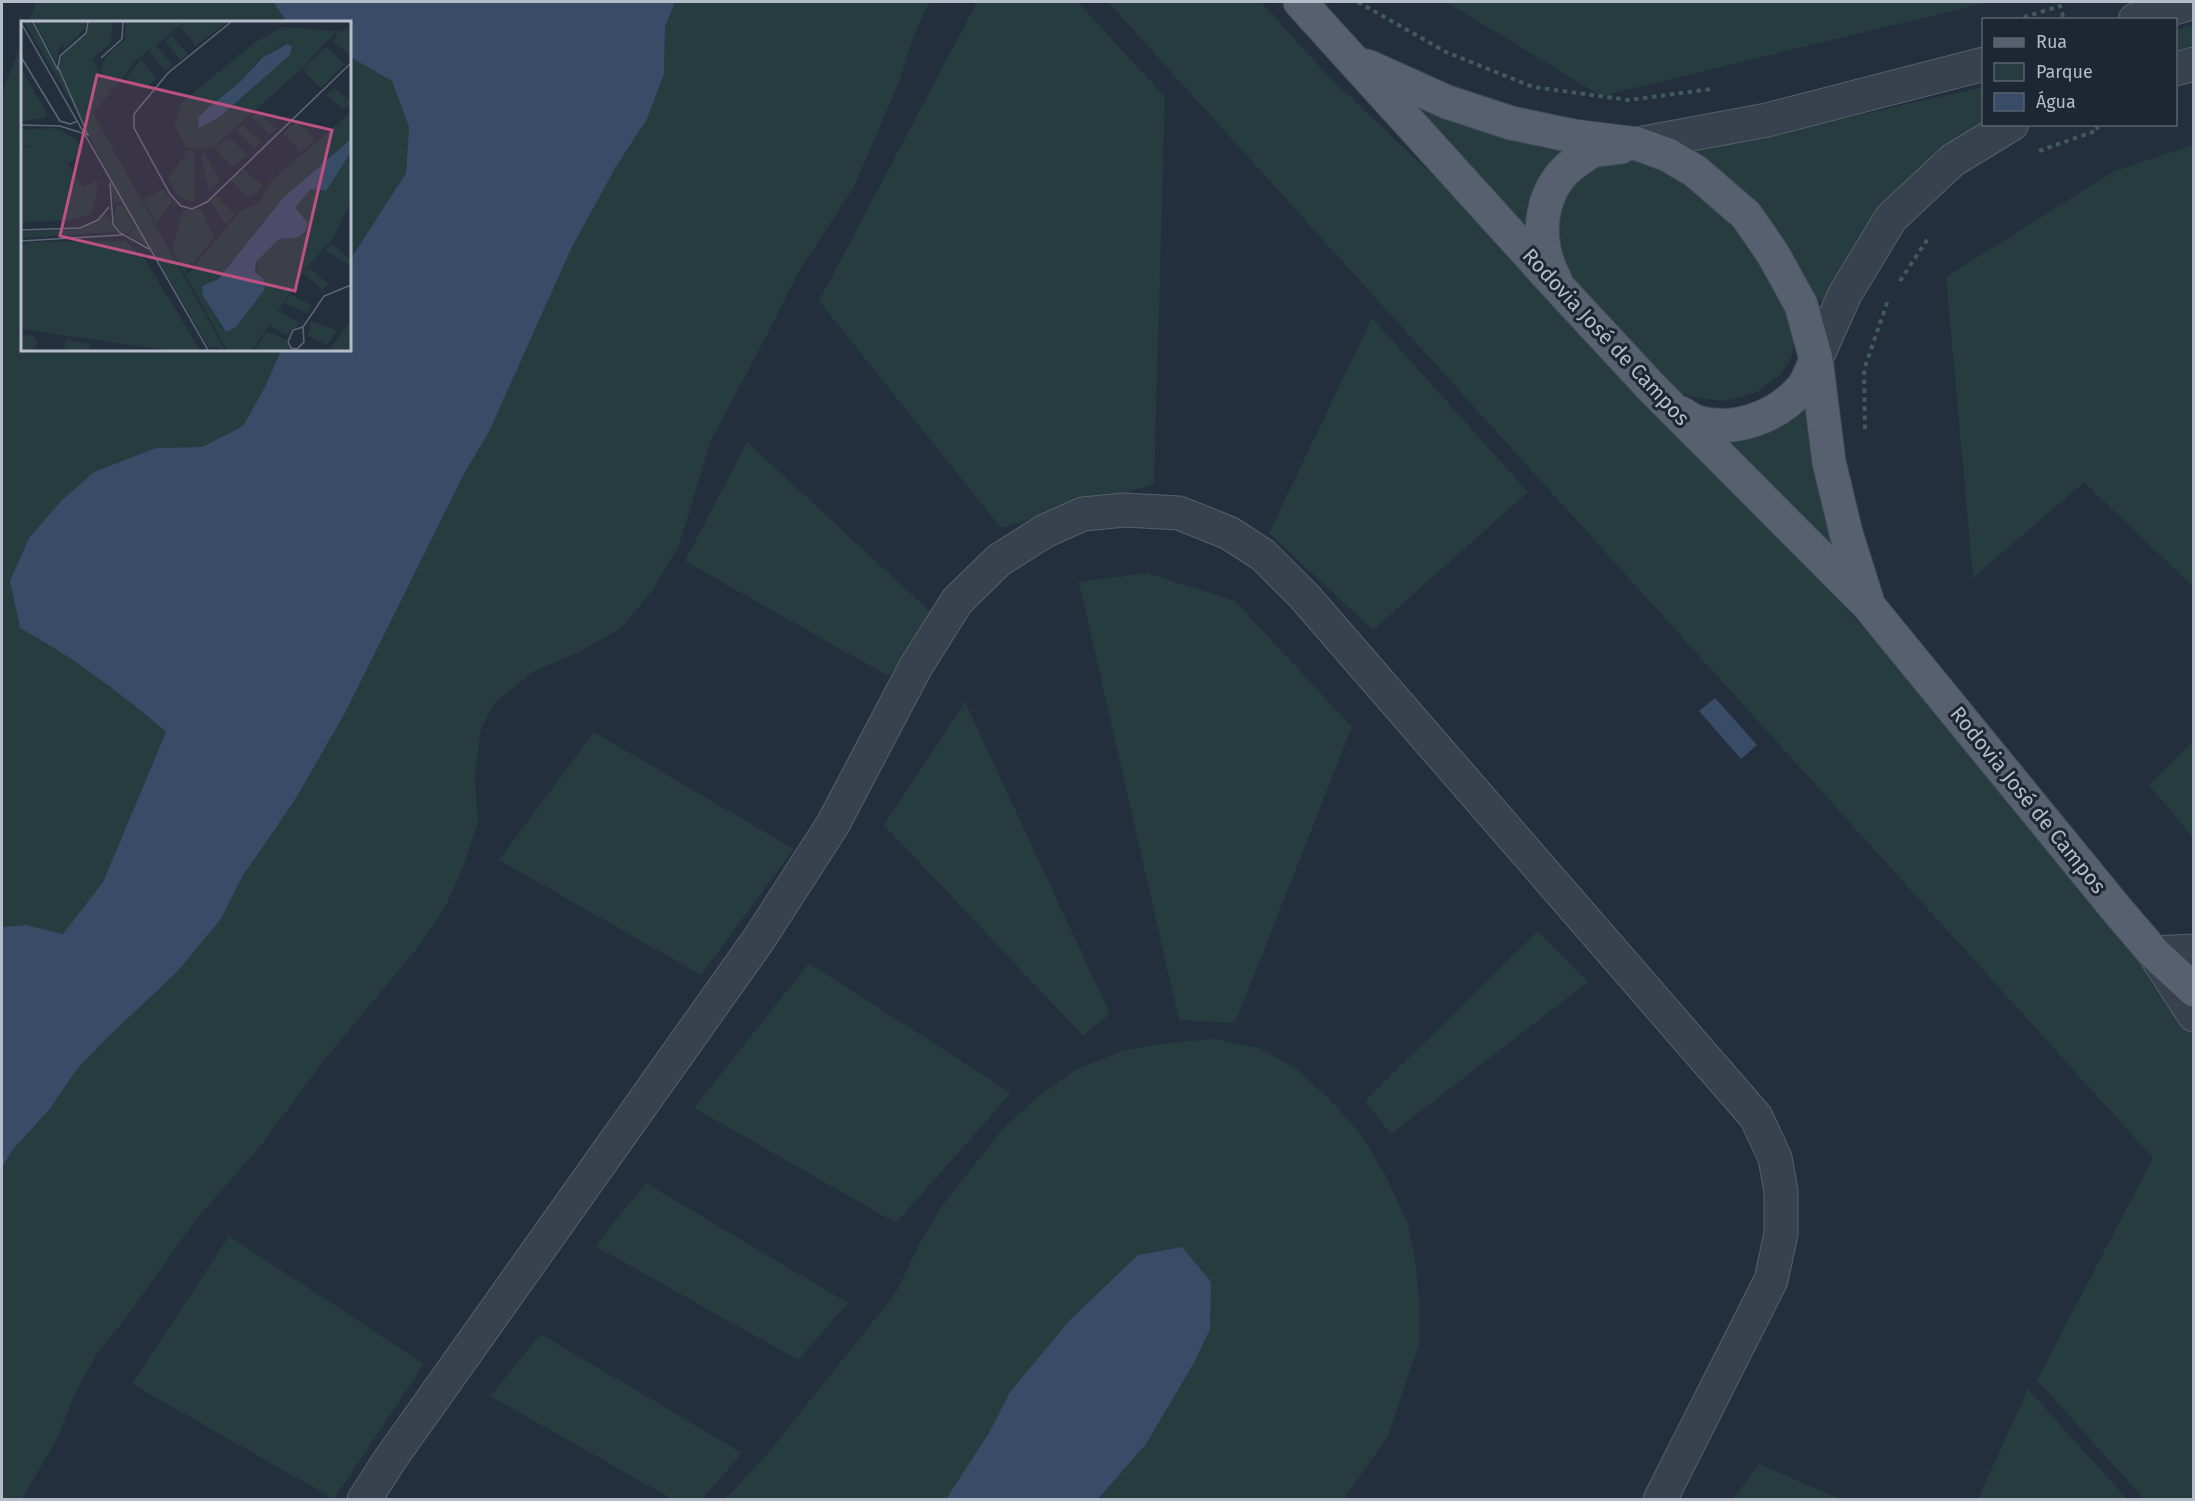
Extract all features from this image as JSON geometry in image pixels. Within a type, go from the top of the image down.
[{"type":"main road","name":"Rodovia José de Campos","points":[[1300,2],[1562,291],[1674,409],[1868,605],[2118,911],[2154,953],[2193,990]]},
{"type":"main road","name":"Rodovia José de Campos","points":[[1353,60],[1447,102],[1511,123],[1573,136],[1638,144],[1668,155],[1695,171],[1746,215],[1773,254],[1801,305],[1816,359],[1829,462],[1846,533],[1868,605]]},
{"type":"main road","points":[[1562,291],[1549,268],[1544,244],[1542,217],[1550,190],[1568,168],[1591,152],[1638,144]]},
{"type":"main road","points":[[1674,409],[1696,422],[1725,426],[1756,420],[1782,405],[1803,387],[1816,359]]},
{"type":"street","points":[[2141,18],[2193,2]]},
{"type":"street","points":[[1638,144],[1767,120],[1982,64]]},
{"type":"street","points":[[2177,68],[2193,64]]},
{"type":"street","points":[[1816,359],[1845,294],[1891,218],[1953,160],[2009,126]]},
{"type":"street","points":[[364,1500],[391,1458],[759,939],[833,824],[915,668],[957,601],[999,560],[1045,531],[1083,514],[1125,510],[1179,513],[1229,532],[1263,555],[1304,596],[1756,1117],[1775,1158],[1781,1191],[1781,1234],[1771,1280],[1660,1500]]},
{"type":"street","points":[[2193,951],[2154,953],[2193,1015]]},
{"type":"path","points":[[1358,2],[1446,52],[1533,87],[1629,100],[1720,88]]},
{"type":"path","points":[[2021,18],[2060,6],[2063,18]]},
{"type":"path","points":[[2036,152],[2098,130],[2097,126]]},
{"type":"path","points":[[1895,289],[1931,234]]},
{"type":"path","points":[[1866,436],[1864,370],[1889,298]]},
{"type":"green space","points":[[36,2],[273,2],[286,21],[29,21]]},
{"type":"green space","points":[[675,2],[929,2],[914,35],[899,82],[854,187],[801,268],[711,440],[678,548],[652,591],[621,628],[579,652],[533,672],[495,703],[481,728],[475,775],[478,822],[463,867],[444,909],[417,948],[322,1063],[262,1144],[194,1222],[129,1314],[98,1352],[75,1393],[57,1439],[22,1499],[2,1500],[2,1167],[14,1148],[49,1109],[77,1069],[177,972],[221,919],[242,877],[295,800],[346,711],[465,472],[489,432],[571,249],[617,165],[647,119],[664,74],[665,27]]},
{"type":"green space","points":[[977,2],[1078,2],[1165,97],[1154,484],[1001,528],[819,301]]},
{"type":"green space","points":[[1108,2],[1261,2],[1328,76],[1562,297],[1651,391],[2118,911],[2193,1015],[2193,1499],[2144,1499],[2037,1380],[2153,1158]]},
{"type":"green space","points":[[1446,2],[1989,2],[1601,96]]},
{"type":"green space","points":[[2193,25],[2193,49],[2177,54],[2177,30]]},
{"type":"green space","points":[[21,44],[21,351],[281,351],[266,385],[243,426],[202,447],[156,448],[60,502],[29,538],[11,581],[20,628],[61,650],[100,677],[166,732],[103,882],[63,935],[26,925],[2,927],[2,92]]},
{"type":"green space","points":[[351,58],[392,81],[409,127],[406,173],[351,258]]},
{"type":"green space","points":[[1982,87],[1982,125],[1833,299],[1820,301],[1812,295],[1695,152]]},
{"type":"green space","points":[[1400,100],[1573,136],[1567,167],[1543,245]]},
{"type":"green space","points":[[2193,145],[2193,587],[2084,482],[1973,578],[1946,277],[2114,171]]},
{"type":"green space","points":[[1615,156],[1650,159],[1738,226],[1791,309],[1796,331],[1792,356],[1781,374],[1757,392],[1726,401],[1692,397],[1672,389],[1562,268],[1557,211],[1565,189],[1586,169]]},
{"type":"green space","points":[[1372,318],[1528,492],[1373,630],[1269,533]]},
{"type":"green space","points":[[1803,387],[1868,605],[1696,422]]},
{"type":"green space","points":[[747,442],[937,618],[888,676],[685,561]]},
{"type":"green space","points":[[1147,573],[1235,601],[1352,727],[1235,1023],[1179,1020],[1079,582]]},
{"type":"green space","points":[[965,702],[1110,1014],[1083,1036],[884,825]]},
{"type":"green space","points":[[594,732],[794,849],[701,975],[499,860]]},
{"type":"green space","points":[[2193,741],[2193,838],[2149,785]]},
{"type":"green space","points":[[1538,931],[1588,982],[1391,1134],[1365,1101]]},
{"type":"green space","points":[[809,963],[1011,1093],[896,1223],[694,1108]]},
{"type":"green space","points":[[1214,1039],[1259,1048],[1298,1070],[1332,1102],[1363,1137],[1386,1177],[1407,1221],[1414,1252],[1419,1297],[1419,1344],[1388,1436],[1344,1499],[1098,1499],[1146,1444],[1194,1363],[1010,1392],[990,1433],[946,1499],[724,1500],[769,1452],[890,1300],[942,1206],[1001,1131],[1036,1098],[1075,1070],[1121,1051],[1168,1043]]},
{"type":"green space","points":[[646,1183],[848,1303],[798,1360],[595,1246]]},
{"type":"green space","points":[[229,1236],[424,1364],[334,1499],[132,1384]]},
{"type":"green space","points":[[541,1334],[742,1453],[702,1499],[672,1499],[490,1396]]},
{"type":"green space","points":[[2028,1389],[2127,1499],[1978,1499]]},
{"type":"green space","points":[[1759,1464],[1840,1499],[1733,1499]]},
{"type":"water","points":[[273,2],[675,2],[665,27],[664,74],[647,119],[617,165],[571,249],[489,432],[465,472],[346,711],[295,800],[242,877],[221,919],[177,972],[77,1069],[49,1110],[14,1148],[2,1167],[2,927],[26,925],[63,934],[103,882],[166,732],[96,676],[20,628],[10,581],[29,538],[60,502],[94,472],[156,448],[202,447],[243,426],[266,385],[281,351],[351,351],[351,258],[406,173],[409,127],[392,81],[351,58],[351,21],[286,21]]},
{"type":"water","points":[[1715,698],[1757,745],[1741,759],[1699,711]]},
{"type":"water","points":[[1182,1247],[1211,1282],[1210,1329],[1194,1363],[1146,1444],[1098,1499],[946,1499],[989,1433],[1010,1392],[1070,1320],[1138,1255]]}]
